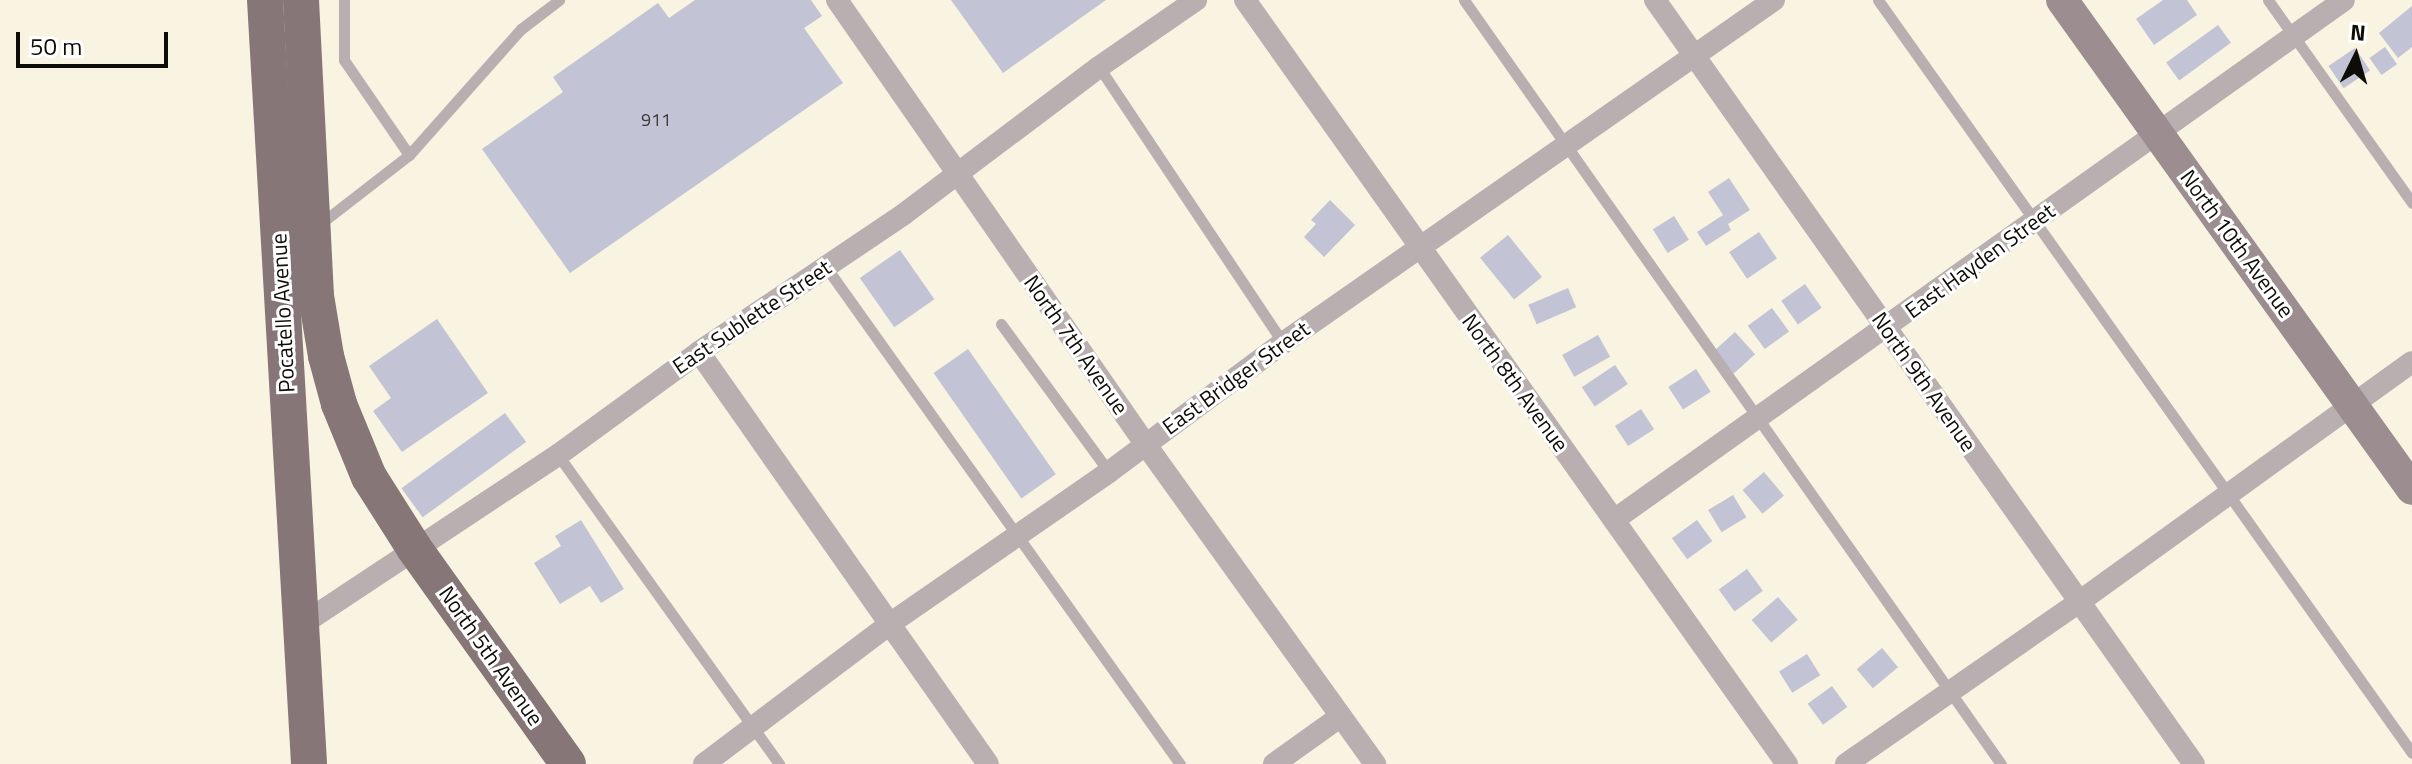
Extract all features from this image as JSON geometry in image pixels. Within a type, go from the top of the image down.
[{"type":"main road","name":"Pocatello Avenue","points":[[265,0],[309,764]]},
{"type":"main road","name":"Pocatello Avenue","points":[[301,0],[316,296],[326,356],[339,404],[369,477],[414,548]]},
{"type":"main road","name":"North 5th Avenue","points":[[414,548],[568,764]]},
{"type":"street","name":"North 7th Avenue","points":[[837,0],[1146,445],[1375,764]]},
{"type":"street","name":"East Sublette Street","points":[[301,625],[558,455],[699,352],[956,175],[1099,67],[1196,0]]},
{"type":"street","name":"North 8th Avenue","points":[[1245,0],[1419,250],[1787,764]]},
{"type":"street","name":"North 9th Avenue","points":[[1655,0],[2194,764]]},
{"type":"street","name":"East Bridger Street","points":[[704,764],[891,623],[1109,472],[1283,343],[1774,0]]},
{"type":"street","name":"North 10th Avenue","points":[[2062,0],[2412,489]]},
{"type":"street","name":"East Hayden Street","points":[[1614,520],[2344,0]]},
{"type":"street","points":[[699,352],[988,764]]},
{"type":"street","points":[[1846,764],[2079,602],[2412,362]]},
{"type":"street","points":[[1274,764],[1341,716]]},
{"type":"lane","points":[[344,0],[344,60],[409,155]]},
{"type":"lane","points":[[313,230],[409,155],[521,29],[559,0]]},
{"type":"lane","points":[[1464,0],[2001,764]]},
{"type":"lane","points":[[1878,0],[2412,753]]},
{"type":"lane","points":[[2268,0],[2412,203]]},
{"type":"lane","points":[[1099,67],[1283,343]]},
{"type":"lane","points":[[826,267],[1180,764]]},
{"type":"lane","points":[[1001,324],[1109,472]]},
{"type":"lane","points":[[558,455],[779,764]]},
{"type":"building","points":[[695,0],[811,0],[822,16],[804,28],[843,83],[570,273],[482,149],[563,92],[553,77],[658,3],[669,18]]},
{"type":"building","points":[[951,0],[1106,0],[1003,73]]},
{"type":"building","points":[[2163,0],[2187,0],[2197,15],[2154,45],[2136,19]]},
{"type":"building","points":[[2412,6],[2412,47],[2398,58],[2379,33]]},
{"type":"building","points":[[2218,25],[2231,43],[2179,80],[2166,63]]},
{"type":"building","points":[[2385,47],[2397,64],[2381,75],[2369,58]]},
{"type":"building","points":[[2355,48],[2370,70],[2344,88],[2328,66]]},
{"type":"building","points":[[1729,178],[1750,210],[1728,224],[1731,230],[1706,246],[1697,232],[1723,215],[1708,192]]},
{"type":"building","points":[[1330,200],[1355,225],[1324,257],[1304,237],[1316,224],[1311,220]]},
{"type":"building","points":[[1674,216],[1689,240],[1668,253],[1653,229]]},
{"type":"building","points":[[1759,232],[1777,259],[1747,279],[1729,252]]},
{"type":"building","points":[[1508,235],[1542,277],[1514,300],[1480,258]]},
{"type":"building","points":[[900,250],[934,299],[894,327],[860,278]]},
{"type":"building","points":[[1805,284],[1822,308],[1798,324],[1781,301]]},
{"type":"building","points":[[1568,288],[1576,307],[1537,324],[1528,305]]},
{"type":"building","points":[[1772,308],[1789,331],[1765,349],[1748,326]]},
{"type":"building","points":[[437,319],[488,393],[402,452],[373,411],[391,398],[369,366]]},
{"type":"building","points":[[1735,332],[1755,354],[1734,374],[1713,351]]},
{"type":"building","points":[[1598,335],[1610,357],[1574,377],[1562,355]]},
{"type":"building","points":[[968,349],[1056,474],[1021,498],[934,373]]},
{"type":"building","points":[[1615,365],[1628,384],[1595,406],[1582,387]]},
{"type":"building","points":[[1696,369],[1711,392],[1683,410],[1668,387]]},
{"type":"building","points":[[1641,409],[1654,429],[1628,446],[1615,426]]},
{"type":"building","points":[[505,413],[526,442],[423,517],[401,488]]},
{"type":"building","points":[[1764,472],[1784,496],[1762,514],[1743,490]]},
{"type":"building","points":[[1733,495],[1746,517],[1722,532],[1708,510]]},
{"type":"building","points":[[581,520],[624,589],[601,603],[590,586],[560,604],[534,563],[561,546],[555,536]]},
{"type":"building","points":[[1697,520],[1712,541],[1687,559],[1672,538]]},
{"type":"building","points":[[1747,569],[1763,591],[1735,611],[1719,590]]},
{"type":"building","points":[[1778,597],[1798,620],[1771,643],[1752,620]]},
{"type":"building","points":[[1882,648],[1898,667],[1873,688],[1857,669]]},
{"type":"building","points":[[1807,654],[1820,675],[1792,693],[1779,671]]},
{"type":"building","points":[[1832,686],[1847,707],[1823,725],[1808,704]]}]
